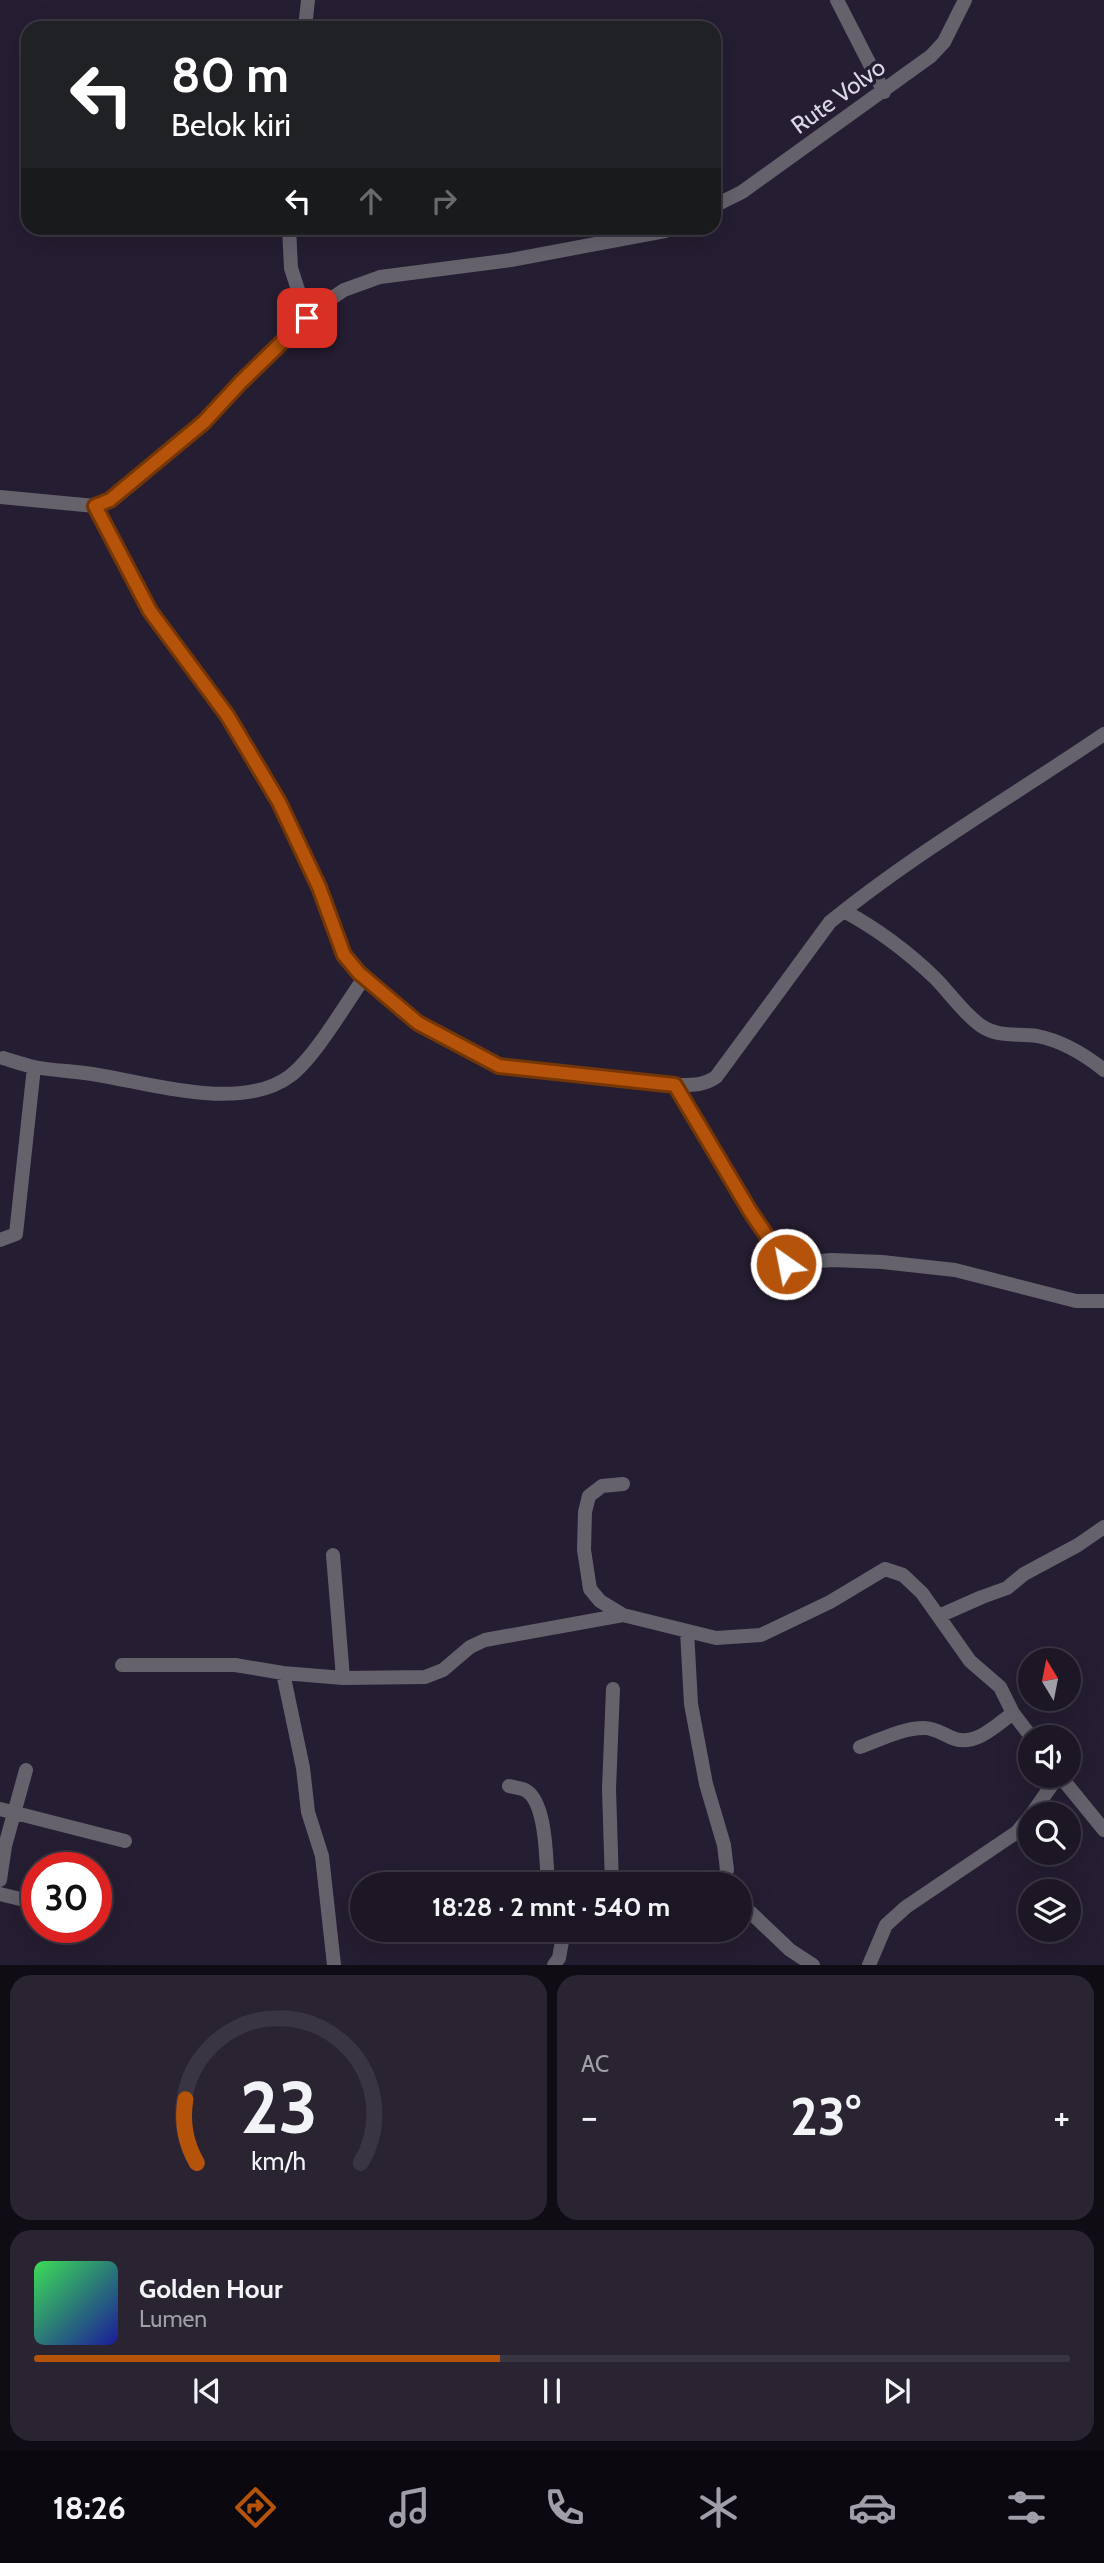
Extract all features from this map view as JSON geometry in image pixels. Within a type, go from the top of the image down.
[{"type":"street","points":[[306,21],[307,0]]},
{"type":"street","points":[[837,0],[884,92]]},
{"type":"street","name":"Rute Volvo","points":[[721,202],[742,192],[931,56],[944,42],[965,0]]},
{"type":"street","points":[[289,235],[290,268],[307,318]]},
{"type":"street","points":[[0,497],[95,506],[110,500],[204,422],[307,318],[344,290],[380,277],[511,260],[644,235]]},
{"type":"street","points":[[95,506],[150,611],[227,715],[279,802],[319,887],[344,955],[364,978],[418,1023],[499,1066],[675,1085],[698,1085],[716,1077],[830,922],[960,829],[1104,734]]},
{"type":"street","points":[[844,911],[880,931],[934,978],[979,1024],[992,1032],[1007,1036],[1036,1036],[1055,1042],[1080,1051],[1104,1070]]},
{"type":"street","points":[[1,1058],[34,1067],[96,1074],[191,1091],[239,1094],[270,1088],[292,1074],[309,1055],[364,978]]},
{"type":"street","points":[[0,1240],[16,1234],[34,1067]]},
{"type":"street","points":[[675,1085],[750,1211],[786,1264],[832,1260],[954,1270],[1076,1301],[1104,1301]]},
{"type":"street","points":[[623,1484],[602,1486],[589,1496],[585,1513],[584,1550],[590,1588],[600,1601],[623,1615],[716,1638],[761,1635],[830,1601],[885,1569],[903,1575],[922,1593],[970,1661],[1000,1687],[1022,1725]]},
{"type":"street","points":[[939,1616],[1007,1588],[1024,1574],[1078,1545],[1104,1527]]},
{"type":"street","points":[[333,1555],[343,1678]]},
{"type":"street","points":[[122,1665],[235,1665],[283,1673],[343,1678],[425,1677],[443,1670],[470,1647],[485,1640],[623,1615]]},
{"type":"street","points":[[687,1631],[691,1704],[706,1784],[724,1844],[726,1872]]},
{"type":"street","points":[[283,1673],[303,1768],[308,1812],[322,1856],[334,1965]]},
{"type":"street","points":[[612,1872],[609,1789],[613,1689]]},
{"type":"street","points":[[860,1747],[909,1729],[922,1728],[933,1728],[958,1741],[968,1739],[984,1735],[1013,1713]]},
{"type":"street","points":[[0,1880],[7,1811],[26,1770]]},
{"type":"street","points":[[509,1786],[526,1790],[537,1802],[543,1828],[547,1872]]},
{"type":"street","points":[[1069,1788],[1104,1830]]},
{"type":"street","points":[[7,1811],[125,1841]]},
{"type":"street","points":[[869,1965],[886,1925],[906,1907],[1018,1831]]},
{"type":"street","points":[[0,1894],[21,1899]]},
{"type":"street","points":[[752,1914],[790,1950],[813,1965]]},
{"type":"street","points":[[554,1965],[559,1958],[562,1942]]},
{"type":"route","points":[[307,318],[204,422],[110,500],[95,506],[150,611],[227,715],[279,802],[319,887],[344,955],[359,973],[418,1023],[499,1066],[675,1085],[750,1211],[786,1264]]}]
